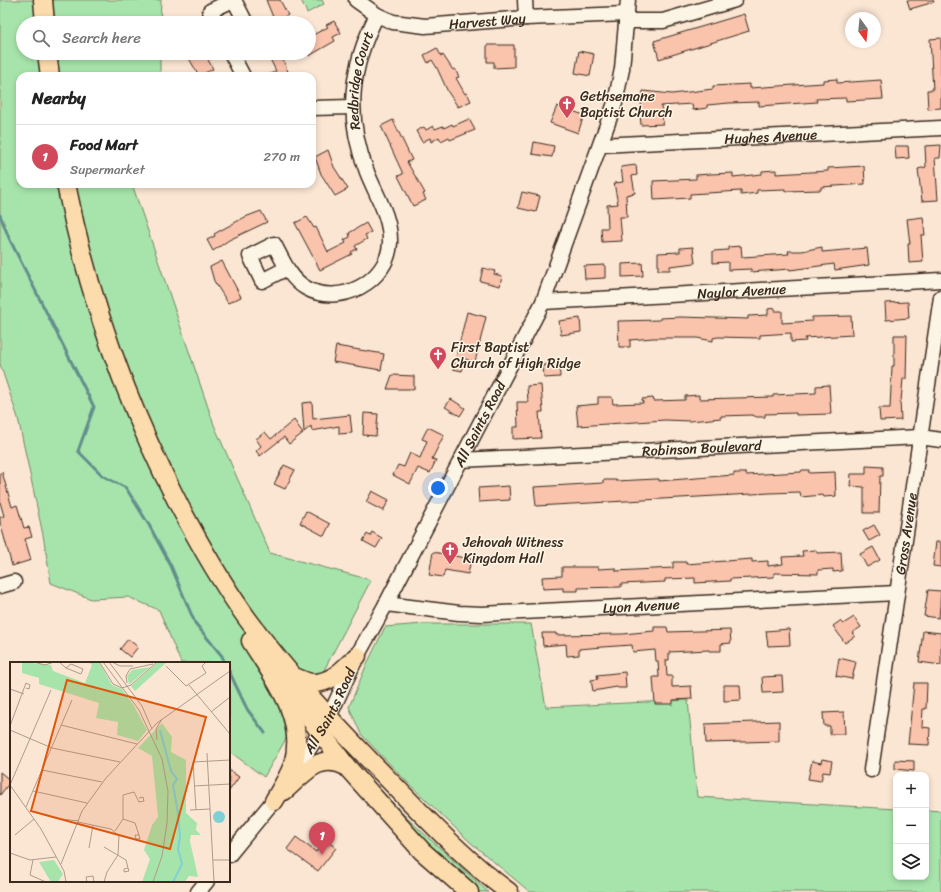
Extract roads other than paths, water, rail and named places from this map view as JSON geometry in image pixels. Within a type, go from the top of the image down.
[{"type":"main road","points":[[43,0],[44,16]]},
{"type":"main road","points":[[48,60],[49,72]]},
{"type":"main road","points":[[67,188],[83,258],[115,360],[136,415],[157,461],[202,550],[218,588],[250,641],[283,691],[294,719],[296,748],[293,764],[288,778],[274,801]]},
{"type":"main road","points":[[202,550],[246,616],[292,676],[324,725],[346,766],[422,851],[469,892]]},
{"type":"main road","points":[[250,641],[324,725],[509,892]]},
{"type":"main road","points":[[292,676],[312,683],[327,681],[342,671],[357,656]]},
{"type":"main road","points":[[274,801],[318,763],[326,760],[335,761],[346,766]]},
{"type":"street","points":[[212,16],[210,11],[234,0],[242,16]]},
{"type":"street","name":"Harvest Way","points":[[356,0],[377,15],[393,22],[425,26],[526,18],[626,18],[663,21],[735,0]]},
{"type":"street","points":[[524,0],[526,18]]},
{"type":"street","name":"All Saints Road","points":[[230,854],[274,801],[298,767],[324,725],[357,656],[462,460],[543,302],[601,145],[619,87],[628,0]]},
{"type":"street","name":"Redbridge Court","points":[[287,268],[305,288],[326,294],[338,294],[354,291],[368,282],[378,271],[386,258],[390,244],[389,227],[359,149],[352,107],[359,56],[366,37],[377,15]]},
{"type":"street","points":[[235,60],[241,72]]},
{"type":"street","points":[[316,108],[352,107]]},
{"type":"street","name":"Hughes Avenue","points":[[601,145],[941,128]]},
{"type":"street","name":"Naylor Avenue","points":[[543,302],[941,280]]},
{"type":"street","name":"Gross Avenue","points":[[871,770],[941,297]]},
{"type":"street","name":"Robinson Boulevard","points":[[462,460],[920,437],[941,440]]},
{"type":"street","name":"Lyon Avenue","points":[[386,604],[459,614],[487,614],[897,593]]},
{"type":"street","points":[[198,892],[206,882]]},
{"type":"waterway","points":[[0,215],[9,238],[94,407],[78,451],[103,476],[126,488],[149,525],[171,566],[195,623],[222,656],[225,662]]},
{"type":"waterway","points":[[230,673],[247,709],[265,733]]},
{"type":"place","name":"Gethsemane Baptist Church","points":[[567,119]]},
{"type":"place","name":"First Baptist Church of High Ridge","points":[[438,370]]},
{"type":"place","name":"Jehovah Witness Kingdom Hall","points":[[450,565]]},
{"type":"place","name":"Food Mart","points":[[322,855]]}]
